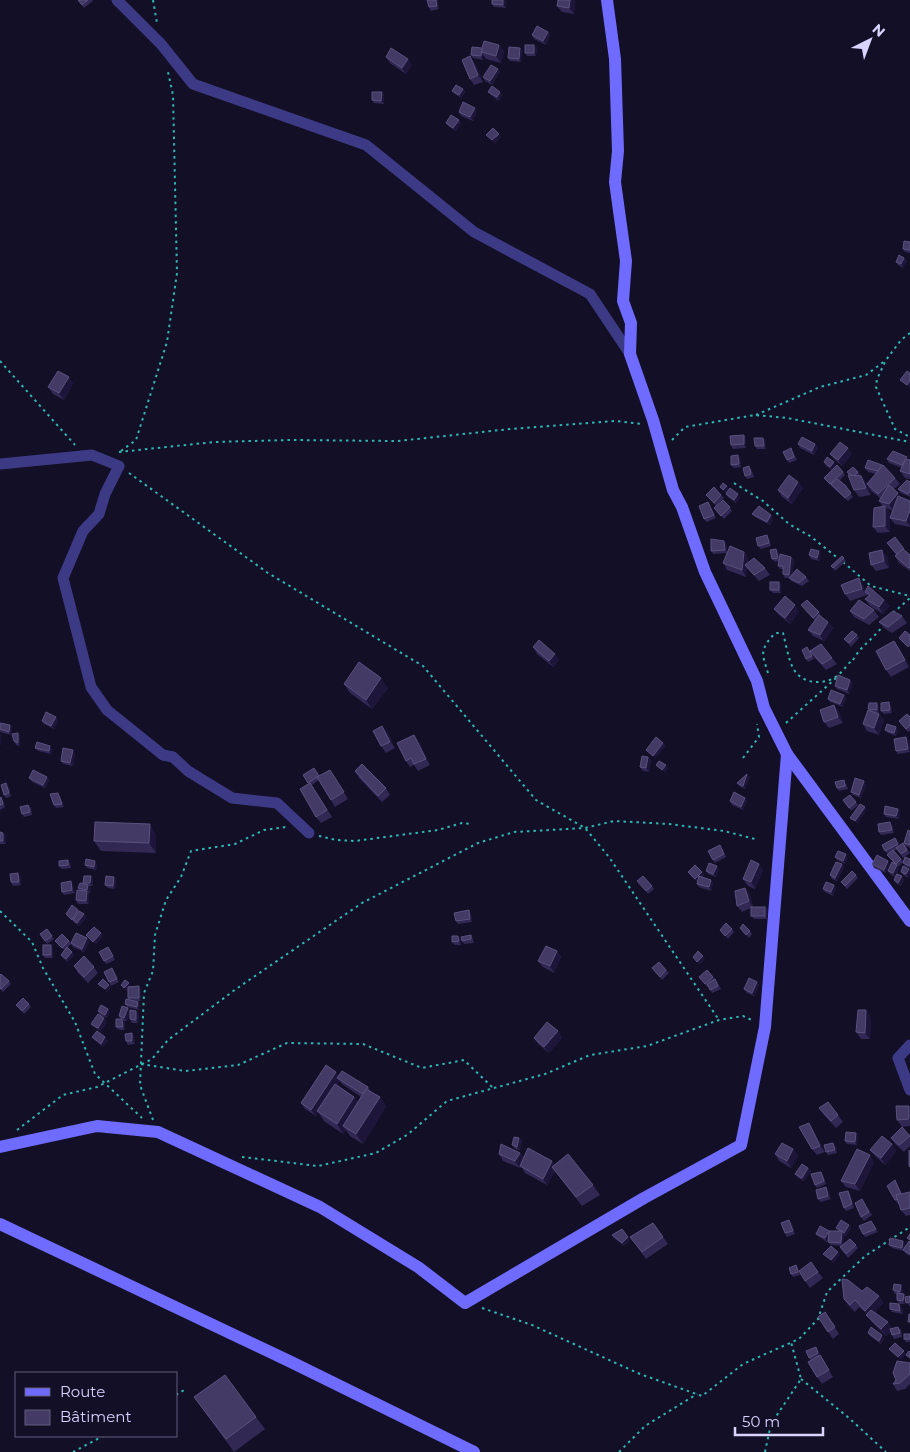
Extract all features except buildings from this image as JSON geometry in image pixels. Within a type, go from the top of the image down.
[{"type":"main road","points":[[607,0],[615,58],[618,152],[615,182],[626,261],[623,301],[631,323],[630,354],[638,372],[673,490],[682,507],[693,544],[757,681],[764,708],[787,754],[910,921]]},
{"type":"main road","points":[[0,1147],[97,1126],[158,1132],[320,1207],[418,1267],[466,1302],[644,1198],[741,1144],[764,1027],[787,754]]},
{"type":"main road","points":[[0,1224],[289,1361],[474,1452]]},
{"type":"street","points":[[116,0],[161,44],[193,84],[366,145],[474,232],[590,294],[630,354]]},
{"type":"street","points":[[0,464],[92,455],[119,466],[104,494],[99,514],[83,531],[63,578],[91,687],[107,710],[163,755],[173,757],[188,772],[232,798],[278,803],[310,833]]},
{"type":"street","points":[[910,1045],[898,1058],[910,1090]]},
{"type":"path","points":[[153,0],[161,44]]},
{"type":"path","points":[[167,69],[173,94],[177,273],[167,342],[139,431],[136,440],[119,452],[214,442],[290,440],[398,441],[510,429],[615,421],[643,424]]},
{"type":"path","points":[[910,332],[901,340],[886,360],[877,378],[876,387],[895,429],[910,437]]},
{"type":"path","points":[[671,446],[672,438],[684,427],[755,415],[820,388],[866,375],[886,360]]},
{"type":"path","points":[[0,361],[72,444],[92,455]]},
{"type":"path","points":[[755,415],[787,418],[910,442]]},
{"type":"path","points":[[119,466],[268,574],[423,666],[536,800],[584,828],[609,857],[719,1020]]},
{"type":"path","points":[[734,483],[763,501],[789,524],[826,547],[871,586],[910,597]]},
{"type":"path","points":[[776,731],[825,690],[854,659],[858,650],[878,634],[887,618],[910,597]]},
{"type":"path","points":[[757,681],[768,672],[763,662],[763,651],[774,632],[783,634],[793,668],[800,677],[808,681],[822,682],[836,677],[854,659]]},
{"type":"path","points":[[15,1132],[63,1095],[104,1083],[152,1059],[168,1040],[243,984],[362,903],[487,840],[514,832],[584,828],[614,821],[669,824],[724,831],[754,839]]},
{"type":"path","points":[[158,1132],[140,1085],[144,993],[152,971],[155,935],[166,900],[181,877],[191,851],[235,844],[264,830],[282,826],[336,840],[355,841],[438,830],[462,823],[470,824]]},
{"type":"path","points":[[0,911],[32,942],[42,968],[75,1022],[95,1074],[158,1132]]},
{"type":"path","points":[[235,1157],[318,1166],[376,1153],[407,1135],[447,1101],[545,1074],[590,1055],[647,1046],[719,1020],[743,1016],[764,1027]]},
{"type":"path","points":[[141,1064],[185,1071],[238,1065],[287,1043],[363,1044],[422,1068],[464,1060],[494,1089]]},
{"type":"path","points":[[466,1302],[532,1325],[640,1374],[702,1396],[743,1364],[799,1338],[818,1319],[827,1292],[865,1256],[910,1227]]},
{"type":"path","points":[[791,1342],[801,1379],[849,1418],[886,1452]]},
{"type":"path","points":[[765,1452],[771,1424],[801,1379]]},
{"type":"path","points":[[178,1394],[184,1390]]},
{"type":"path","points":[[619,1452],[645,1426],[697,1394]]},
{"type":"path","points":[[73,1452],[101,1437]]}]
